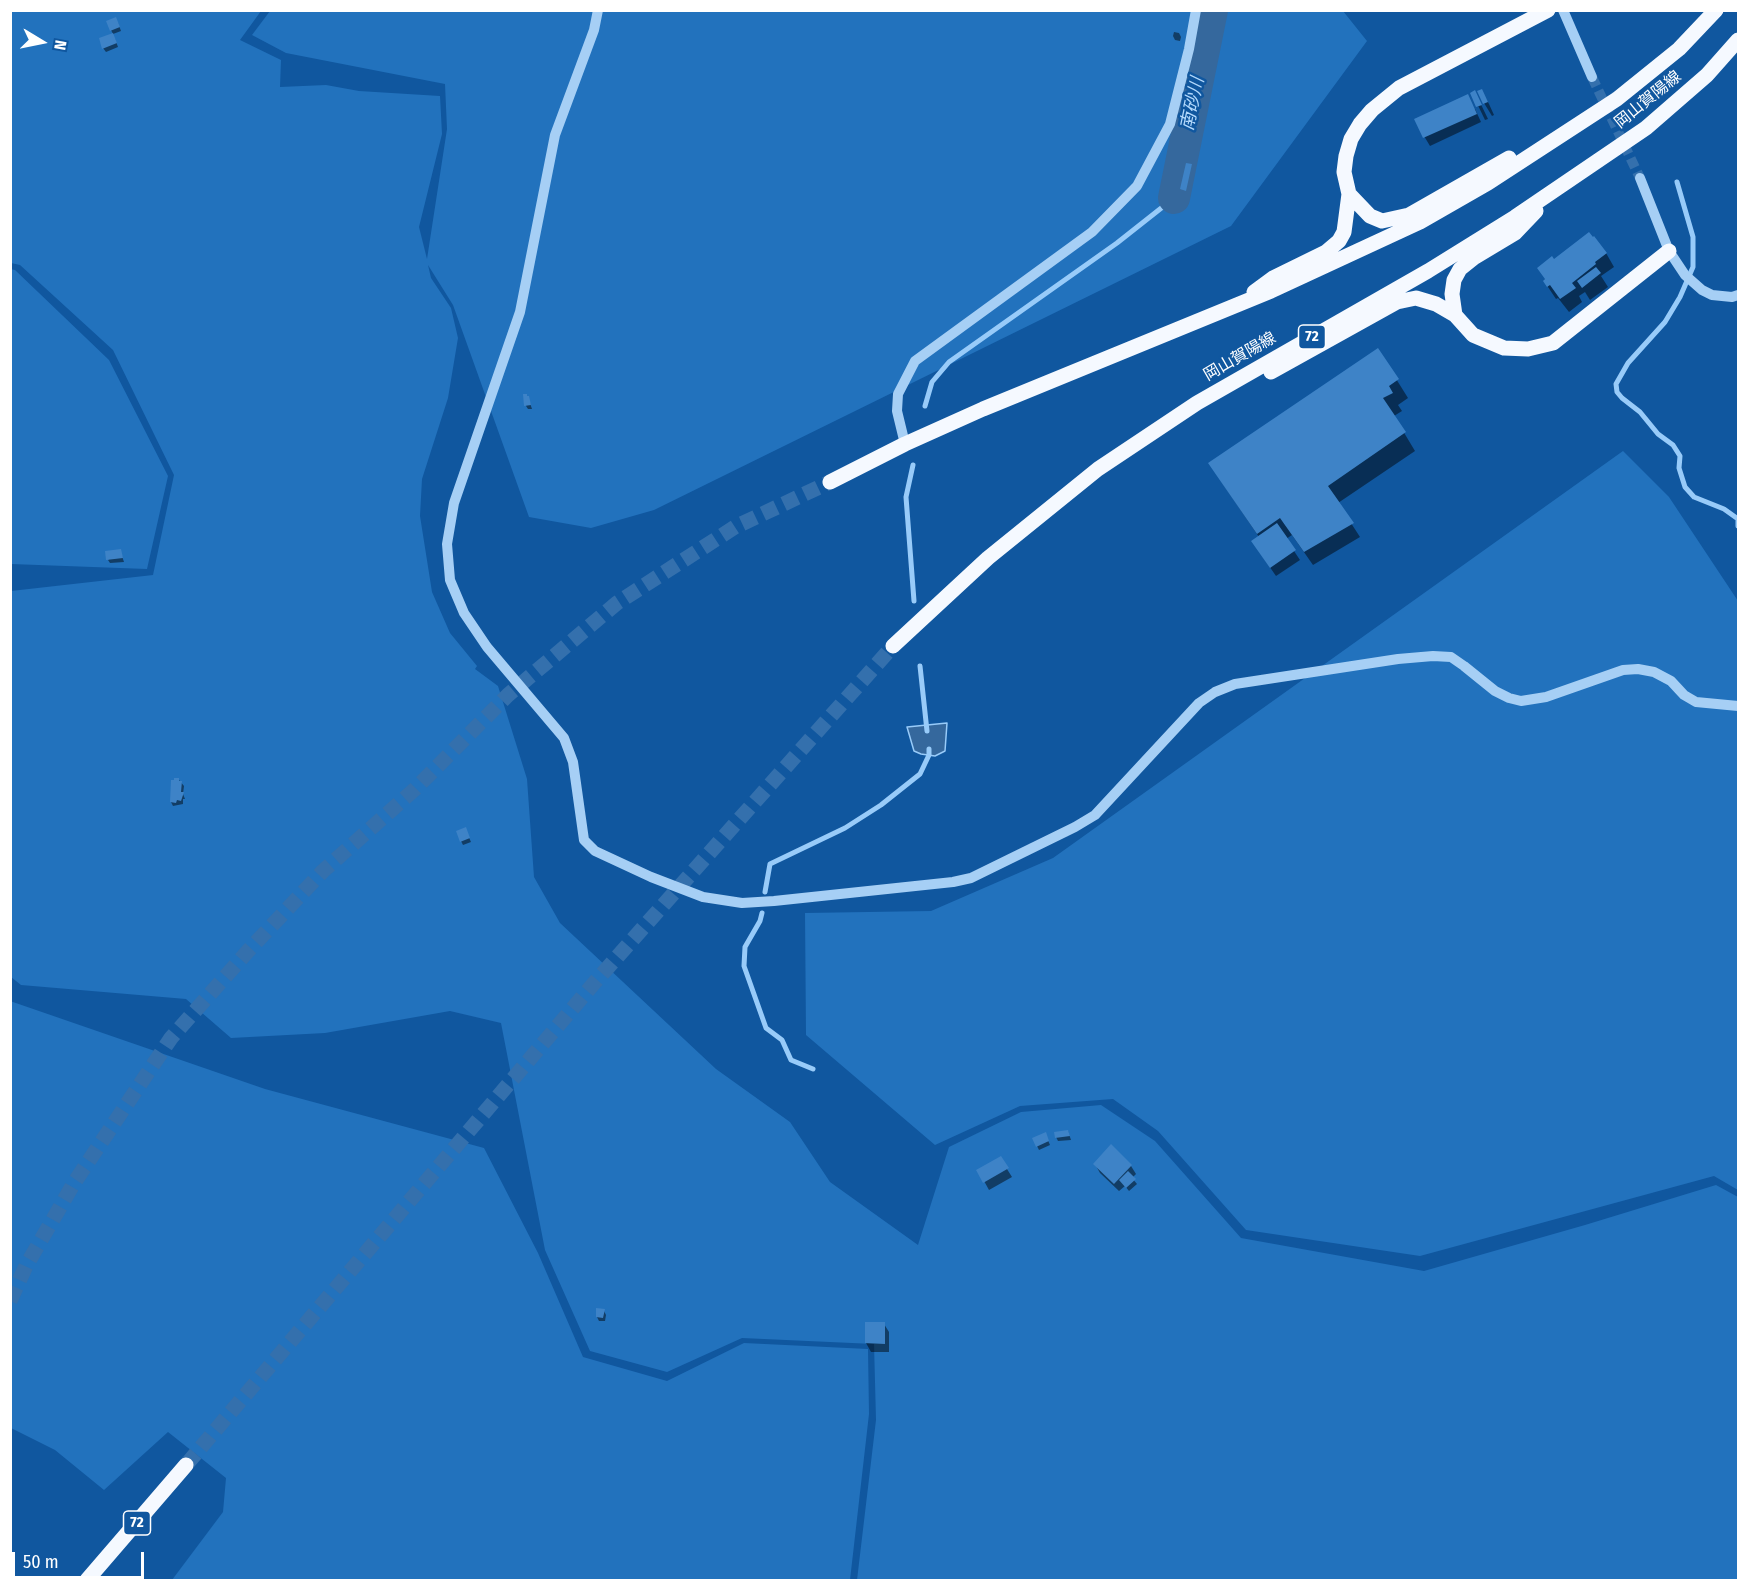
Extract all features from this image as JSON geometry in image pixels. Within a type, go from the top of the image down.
[{"type":"main road","points":[[1233,307],[1273,278],[1326,252],[1339,241],[1344,232],[1349,194],[1344,172],[1346,156],[1351,139],[1372,110],[1399,88],[1548,10]]},
{"type":"main road","name":"岡山賀陽線","points":[[830,482],[904,444],[983,409],[1233,307],[1420,222],[1488,183],[1626,92],[1678,49],[1716,10]]},
{"type":"main road","name":"岡山賀陽線","points":[[893,646],[988,558],[1098,469],[1197,403],[1428,271],[1515,217],[1646,128],[1707,75],[1738,40]]},
{"type":"main road","points":[[1349,194],[1370,216],[1382,221],[1409,215],[1527,148],[1570,130]]},
{"type":"main road","points":[[1455,315],[1452,294],[1454,280],[1461,269],[1475,256],[1515,233],[1561,186]]},
{"type":"main road","points":[[1234,381],[1271,372],[1397,302],[1416,298],[1436,304],[1455,315],[1473,335],[1504,348],[1528,349],[1553,343],[1669,252]]},
{"type":"main road","name":"72","points":[[87,1581],[186,1465]]},
{"type":"street","points":[[598,10],[594,30],[555,135],[520,312],[454,503],[447,544],[450,580],[464,613],[487,648],[564,738],[573,762],[584,840],[596,851],[651,877],[703,897],[742,903],[952,882],[971,878],[1095,815],[1199,703],[1215,692],[1235,684],[1398,659],[1451,657],[1495,692],[1521,701],[1546,697],[1623,670],[1638,669],[1654,672],[1671,681],[1684,695],[1696,702],[1738,706]]},
{"type":"street","points":[[904,444],[897,411],[898,394],[915,361],[1092,232],[1137,186],[1170,124],[1189,49],[1196,10]]},
{"type":"street","points":[[1563,10],[1592,77]]},
{"type":"street","points":[[1640,178],[1669,252],[1684,275],[1712,295],[1732,297],[1738,295]]},
{"type":"shaded area","points":[[11,11],[261,11],[240,40],[281,60],[280,87],[326,85],[359,91],[440,96],[442,134],[419,227],[427,259],[447,129],[445,84],[286,53],[252,35],[270,11],[1343,11],[1367,41],[1231,226],[654,510],[591,528],[529,517],[453,305],[428,265],[431,278],[451,308],[458,338],[448,398],[422,479],[420,516],[432,592],[450,633],[477,666],[475,669],[498,686],[527,779],[534,877],[560,923],[716,1069],[790,1122],[830,1182],[918,1245],[949,1147],[1021,1112],[1101,1105],[1155,1141],[1241,1238],[1424,1271],[1716,1185],[1738,1197],[1738,1580],[857,1580],[876,1420],[874,1344],[742,1338],[667,1372],[590,1351],[545,1250],[501,1023],[450,1011],[325,1033],[231,1038],[186,999],[21,985],[11,977],[11,591],[153,575],[174,475],[113,350],[20,265],[11,263]]},
{"type":"shaded area","points":[[10,269],[15,270],[109,360],[168,476],[147,569],[11,564]]},
{"type":"shaded area","points":[[1623,451],[1669,497],[1738,601],[1738,1190],[1714,1176],[1420,1256],[1246,1230],[1158,1131],[1113,1099],[1020,1106],[935,1145],[806,1035],[805,913],[931,911],[1053,858]]},
{"type":"shaded area","points":[[947,723],[945,751],[935,756],[914,751],[907,727]]},
{"type":"shaded area","points":[[10,1001],[265,1089],[484,1148],[538,1253],[583,1357],[667,1381],[744,1343],[868,1349],[869,1414],[850,1580],[172,1580],[223,1512],[226,1478],[168,1432],[104,1490],[55,1450],[11,1428]]},
{"type":"building","points":[[116,17],[120,27],[110,31],[106,21]]},
{"type":"building","points":[[113,33],[117,43],[102,49],[99,38]]},
{"type":"building","points":[[1482,89],[1488,102],[1483,104],[1477,91]]},
{"type":"building","points":[[1475,90],[1482,105],[1476,107],[1470,93]]},
{"type":"building","points":[[1468,94],[1477,114],[1423,138],[1414,119]]},
{"type":"building","points":[[1186,163],[1192,164],[1186,191],[1180,189]]},
{"type":"building","points":[[1589,232],[1607,253],[1572,283],[1576,288],[1560,299],[1550,285],[1547,287],[1543,281],[1545,279],[1537,268],[1552,256],[1554,259]]},
{"type":"building","points":[[1596,267],[1601,273],[1582,288],[1577,281]]},
{"type":"building","points":[[1378,348],[1399,379],[1389,386],[1393,393],[1383,398],[1406,432],[1328,486],[1354,523],[1304,552],[1280,518],[1257,534],[1208,463]]},
{"type":"building","points":[[523,394],[529,396],[531,405],[524,406]]},
{"type":"building","points":[[1277,523],[1296,550],[1270,568],[1251,541]]},
{"type":"building","points":[[121,549],[123,558],[106,560],[105,551]]},
{"type":"building","points":[[174,778],[182,781],[181,792],[184,792],[181,801],[177,800],[176,803],[170,802],[171,780]]},
{"type":"building","points":[[466,827],[470,838],[460,842],[456,831]]},
{"type":"building","points":[[1068,1130],[1070,1136],[1055,1138],[1054,1132]]},
{"type":"building","points":[[1046,1132],[1049,1141],[1036,1147],[1032,1138]]},
{"type":"building","points":[[1111,1144],[1132,1165],[1114,1184],[1093,1164]]},
{"type":"building","points":[[1001,1156],[1009,1168],[983,1183],[976,1170]]},
{"type":"building","points":[[1128,1171],[1136,1179],[1126,1188],[1119,1180]]},
{"type":"building","points":[[596,1308],[605,1309],[603,1318],[596,1317]]},
{"type":"building","points":[[865,1322],[885,1322],[885,1344],[865,1343]]},
{"type":"waterway","name":"南砂川","points":[[1174,198],[1212,10]]},
{"type":"waterway","points":[[1677,182],[1693,237],[1693,267],[1680,297],[1665,322],[1628,363],[1616,384],[1617,392],[1640,412],[1658,434],[1673,445],[1680,456],[1679,468],[1685,487],[1694,497],[1724,509],[1738,519],[1738,526]]},
{"type":"waterway","points":[[925,406],[932,382],[949,362],[1117,243],[1174,198]]},
{"type":"waterway","points":[[913,465],[906,497],[914,601]]},
{"type":"waterway","points":[[920,666],[927,731]]},
{"type":"waterway","points":[[765,892],[770,864],[845,828],[881,805],[920,774],[929,755],[929,749]]},
{"type":"waterway","points":[[762,913],[745,947],[744,966],[766,1028],[782,1040],[791,1060],[813,1069]]},
{"type":"tunnel","points":[[1592,77],[1640,178]]},
{"type":"tunnel","points":[[10,1301],[26,1266],[74,1183],[171,1038],[323,871],[415,789],[508,695],[617,603],[735,527],[830,482]]},
{"type":"tunnel","points":[[186,1465],[595,982],[893,646]]}]
